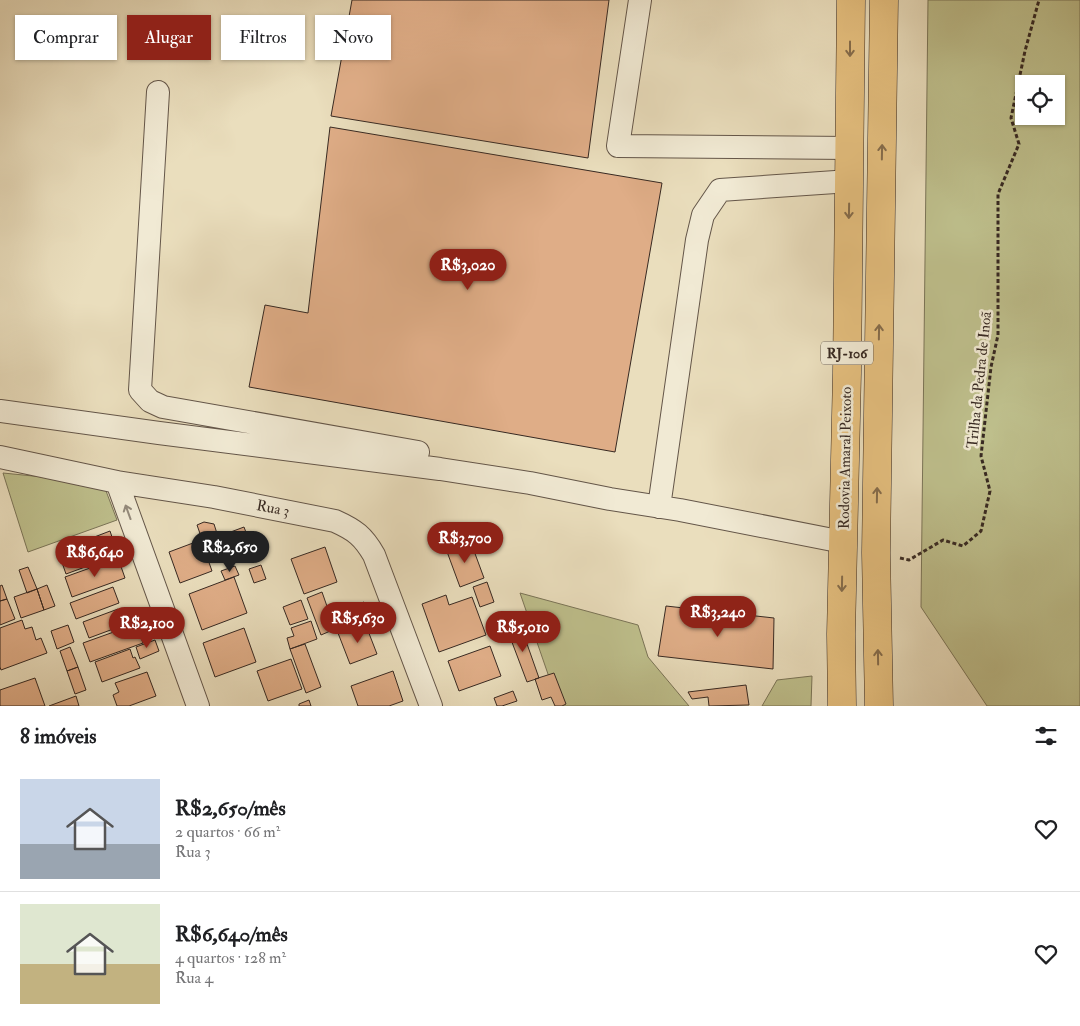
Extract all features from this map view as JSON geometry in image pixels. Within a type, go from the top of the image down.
[{"type":"highway","name":"Rodovia Amaral Peixoto","points":[[842,706],[841,634],[850,181],[851,0]]},
{"type":"highway","name":"RJ-106","points":[[879,706],[876,553],[884,0]]},
{"type":"street","points":[[640,0],[618,146],[850,148]]},
{"type":"street","points":[[158,92],[140,390],[150,401],[163,407],[660,500],[843,542]]},
{"type":"street","points":[[660,500],[696,250],[703,214],[720,190],[850,181]]},
{"type":"street","points":[[0,411],[440,469],[530,483],[610,499],[660,500]]},
{"type":"street","name":"Rua 3","points":[[0,457],[117,482],[232,500],[335,521],[350,528],[362,537],[374,555],[431,706]]},
{"type":"street","points":[[117,482],[198,706]]},
{"type":"path","name":"Trilha da Pedra de Inoã","points":[[876,553],[909,560],[942,540],[963,546],[981,531],[990,490],[981,456],[991,367],[998,334],[998,194],[1019,144],[1011,118],[1025,52],[1039,0]]},
{"type":"green space","points":[[928,0],[1080,0],[1080,706],[987,706],[921,607]]},
{"type":"green space","points":[[3,473],[103,483],[117,520],[28,552]]},
{"type":"green space","points":[[520,593],[638,625],[648,657],[689,706],[559,706]]},
{"type":"green space","points":[[812,676],[811,706],[762,706],[777,680]]},
{"type":"building","points":[[352,0],[609,0],[588,158],[331,116],[341,60],[391,60],[391,15],[349,15]]},
{"type":"building","points":[[330,127],[662,183],[615,452],[249,387],[265,305],[308,313]]},
{"type":"building","points":[[204,522],[214,524],[219,540],[204,545],[197,525]]},
{"type":"building","points":[[244,527],[254,554],[230,563],[220,536]]},
{"type":"building","points":[[110,531],[118,555],[66,574],[58,551]]},
{"type":"building","points":[[201,540],[212,571],[180,583],[169,552]]},
{"type":"building","points":[[470,540],[484,578],[460,587],[446,549]]},
{"type":"building","points":[[325,547],[337,582],[304,594],[291,559]]},
{"type":"building","points":[[118,558],[125,578],[72,597],[65,577]]},
{"type":"building","points":[[261,565],[266,579],[254,583],[249,569]]},
{"type":"building","points":[[235,566],[239,575],[225,580],[221,571]]},
{"type":"building","points":[[28,567],[37,589],[27,593],[19,570]]},
{"type":"building","points":[[234,577],[247,613],[202,630],[189,594]]},
{"type":"building","points":[[487,582],[494,602],[480,607],[473,587]]},
{"type":"building","points":[[2,585],[7,599],[0,601],[0,586]]},
{"type":"building","points":[[47,585],[55,606],[44,610],[37,589]]},
{"type":"building","points":[[113,587],[119,603],[76,619],[70,603]]},
{"type":"building","points":[[37,589],[44,610],[21,618],[14,597]]},
{"type":"building","points":[[322,592],[335,629],[321,635],[307,598]]},
{"type":"building","points":[[446,595],[449,605],[472,597],[486,635],[439,652],[422,604]]},
{"type":"building","points":[[7,599],[15,619],[0,625],[0,601]]},
{"type":"building","points":[[301,600],[308,619],[290,625],[283,607]]},
{"type":"building","points":[[364,602],[369,615],[350,622],[346,609]]},
{"type":"building","points":[[666,606],[774,618],[773,669],[658,656]]},
{"type":"building","points":[[118,609],[124,625],[89,638],[83,622]]},
{"type":"building","points":[[22,620],[25,629],[32,627],[36,640],[41,638],[47,653],[1,670],[0,628]]},
{"type":"building","points":[[311,621],[317,639],[290,649],[287,638],[294,636],[291,628]]},
{"type":"building","points":[[365,623],[377,654],[350,664],[338,633]]},
{"type":"building","points":[[136,624],[143,643],[90,662],[83,643]]},
{"type":"building","points":[[520,624],[539,678],[527,682],[507,629]]},
{"type":"building","points":[[68,625],[74,642],[57,649],[51,631]]},
{"type":"building","points":[[244,628],[256,662],[215,677],[203,643]]},
{"type":"building","points":[[155,640],[159,651],[140,659],[136,647]]},
{"type":"building","points":[[305,644],[321,687],[306,693],[290,649]]},
{"type":"building","points":[[490,646],[501,676],[459,691],[448,661]]},
{"type":"building","points":[[70,647],[78,667],[67,671],[60,651]]},
{"type":"building","points":[[130,649],[133,658],[135,657],[140,668],[102,682],[95,662]]},
{"type":"building","points":[[291,659],[302,689],[268,701],[257,671]]},
{"type":"building","points":[[78,667],[86,690],[75,694],[67,671]]},
{"type":"building","points":[[393,671],[403,701],[389,706],[358,706],[351,686]]},
{"type":"building","points":[[147,672],[156,696],[129,706],[117,706],[113,695],[119,692],[115,683]]},
{"type":"building","points":[[554,673],[566,704],[562,706],[555,706],[551,697],[542,700],[535,679]]},
{"type":"building","points":[[35,678],[45,706],[0,706],[0,690]]},
{"type":"building","points":[[746,685],[749,705],[709,706],[708,697],[692,699],[688,692]]},
{"type":"building","points":[[513,691],[517,701],[497,706],[494,698]]},
{"type":"building","points":[[76,696],[79,706],[49,706]]},
{"type":"building","points":[[309,700],[311,706],[299,706],[299,704]]}]
